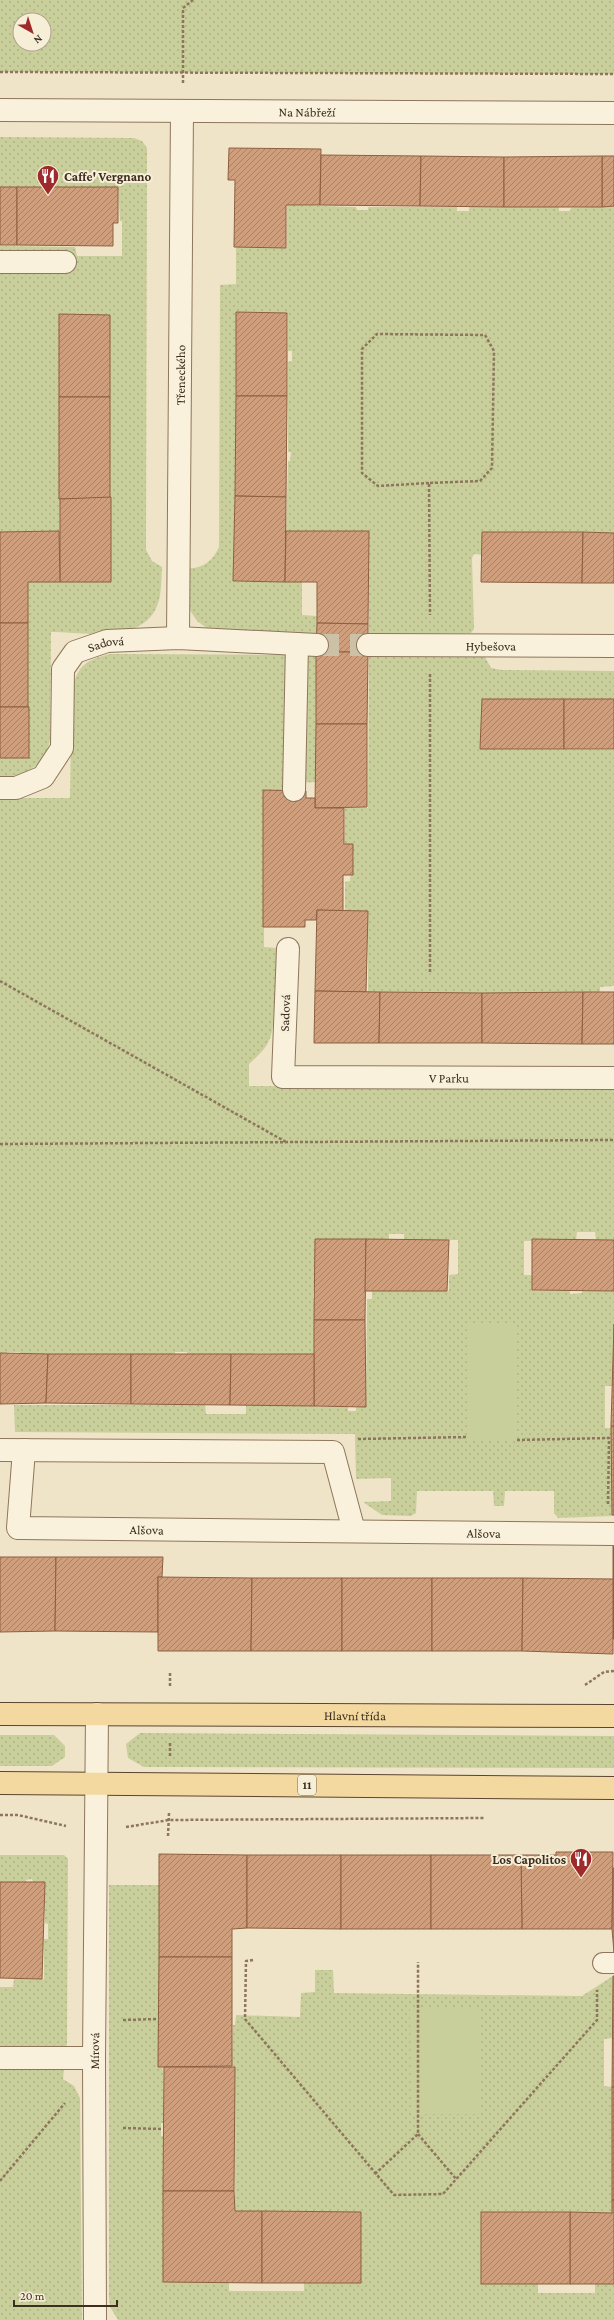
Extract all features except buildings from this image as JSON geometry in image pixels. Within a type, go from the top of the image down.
[{"type":"main road","name":"Hlavní třída","points":[[0,1714],[614,1716]]},
{"type":"main road","name":"11","points":[[0,1783],[614,1788]]},
{"type":"street","name":"Na Nábřeží","points":[[0,110],[614,113]]},
{"type":"street","name":"Třeneckého","points":[[178,638],[182,111]]},
{"type":"street","points":[[0,262],[65,262]]},
{"type":"street","name":"Sadová","points":[[0,788],[16,788],[43,777],[62,748],[63,669],[75,652],[107,641],[178,638],[307,644],[294,790]]},
{"type":"street","name":"Hybešova","points":[[368,645],[614,646]]},
{"type":"street","name":"Sadová","points":[[283,1077],[288,949]]},
{"type":"street","name":"V Parku","points":[[283,1077],[614,1078]]},
{"type":"street","points":[[0,1450],[333,1452],[354,1531]]},
{"type":"street","name":"Alšova","points":[[24,1450],[18,1528],[611,1534]]},
{"type":"street","points":[[96,1783],[97,1714]]},
{"type":"street","name":"Mírová","points":[[95,2320],[94,2020],[96,1783]]},
{"type":"street","points":[[0,2058],[94,2058]]},
{"type":"path","points":[[182,111],[183,8],[193,0]]},
{"type":"path","points":[[0,72],[614,74]]},
{"type":"path","points":[[377,334],[485,335],[494,351],[492,468],[480,481],[429,483],[378,486],[362,474],[362,349],[377,334]]},
{"type":"path","points":[[429,483],[430,972]]},
{"type":"path","points":[[0,981],[286,1142]]},
{"type":"path","points":[[0,1144],[614,1140]]},
{"type":"path","points":[[355,1439],[468,1437]]},
{"type":"path","points":[[517,1440],[609,1438],[611,1534]]},
{"type":"path","points":[[0,1815],[18,1815],[96,1833],[169,1820],[487,1818]]},
{"type":"path","points":[[253,1960],[246,1961],[245,2019],[394,2195],[443,2194],[597,2020],[597,1985]]},
{"type":"path","points":[[418,1962],[418,2134],[456,2180]]},
{"type":"path","points":[[94,2020],[159,2019]]},
{"type":"path","points":[[0,2181],[67,2101]]},
{"type":"path","points":[[94,2127],[163,2130]]},
{"type":"path","points":[[375,2174],[418,2134]]},
{"type":"green space","points":[[0,0],[614,0],[614,74],[0,72]]},
{"type":"green space","points":[[0,137],[134,138],[142,141],[147,148],[146,550],[152,561],[162,567],[161,592],[159,601],[149,618],[139,626],[125,631],[110,633],[95,634],[51,632],[50,741],[47,750],[38,763],[32,768],[18,775],[0,777],[0,246],[75,247],[77,256],[122,256],[122,221],[120,221],[118,187],[0,187]]},
{"type":"green space","points":[[287,205],[356,207],[357,210],[368,210],[368,207],[457,207],[457,211],[469,211],[469,207],[559,207],[559,211],[570,211],[571,208],[614,206],[614,533],[483,533],[483,555],[474,554],[472,558],[474,629],[471,633],[369,634],[369,532],[286,531],[288,461],[290,461],[291,452],[288,452],[288,362],[292,361],[292,351],[288,351],[288,314],[238,314],[235,582],[302,582],[302,615],[317,616],[317,633],[224,633],[208,629],[197,621],[189,609],[185,568],[196,568],[206,564],[219,547],[220,285],[236,284],[236,247],[287,248]]},
{"type":"green space","points":[[110,654],[317,655],[317,782],[293,783],[293,792],[264,792],[264,947],[277,948],[276,1002],[274,1004],[273,1024],[270,1038],[263,1050],[249,1064],[249,1086],[614,1088],[614,1240],[596,1240],[595,1232],[577,1232],[576,1240],[524,1241],[524,1275],[533,1275],[533,1291],[570,1291],[570,1294],[582,1293],[582,1291],[614,1291],[614,1386],[605,1386],[605,1428],[614,1428],[614,1516],[558,1518],[554,1513],[554,1491],[505,1491],[504,1506],[494,1506],[493,1491],[417,1491],[416,1513],[411,1516],[382,1515],[363,1502],[391,1501],[391,1478],[356,1479],[355,1434],[15,1432],[14,1405],[205,1405],[206,1414],[246,1414],[246,1405],[316,1405],[316,1407],[348,1407],[348,1411],[356,1411],[356,1407],[366,1407],[367,1299],[372,1299],[372,1291],[449,1291],[449,1275],[458,1274],[458,1240],[404,1240],[404,1234],[389,1234],[389,1240],[314,1286],[313,1298],[316,1299],[316,1355],[255,1353],[255,1355],[187,1354],[187,1352],[175,1352],[175,1354],[20,1354],[20,1352],[7,1352],[7,1355],[0,1355],[0,798],[70,798],[72,687],[78,673],[85,664],[95,658]]},
{"type":"green space","points":[[369,655],[484,655],[491,668],[502,670],[614,671],[614,700],[483,699],[483,749],[614,750],[614,986],[600,987],[600,994],[368,993],[368,911],[345,911],[345,882],[350,881],[354,855],[345,845],[345,808],[368,808]]},
{"type":"green space","points":[[517,1323],[517,1440],[468,1440],[468,1324]]},
{"type":"green space","points":[[140,1733],[614,1736],[614,1768],[144,1767],[128,1758],[126,1744]]},
{"type":"green space","points":[[0,1735],[54,1735],[65,1746],[65,1757],[52,1766],[0,1766]]},
{"type":"green space","points":[[0,1855],[64,1855],[68,1859],[67,2042],[63,2079],[74,2086],[80,2098],[82,2320],[0,2320],[0,1987],[13,1987],[14,1979],[44,1979],[44,1939],[48,1939],[48,1924],[45,1923],[45,1884],[33,1883],[32,1879],[26,1880],[27,1884],[0,1883]]},
{"type":"green space","points":[[109,1885],[159,1885],[164,2123],[161,2123],[161,2136],[164,2136],[229,2281],[229,2291],[304,2291],[304,2282],[361,2283],[361,2212],[235,2211],[235,2067],[232,2066],[233,2025],[235,2025],[236,2015],[300,2017],[301,1993],[315,1992],[315,1970],[333,1970],[334,1993],[582,1996],[613,1976],[613,2038],[604,2039],[604,2086],[612,2087],[612,2213],[481,2212],[481,2284],[538,2284],[538,2293],[595,2293],[595,2284],[614,2284],[614,2320],[118,2320],[110,2307],[109,2297]]},
{"type":"green space","points":[[410,2007],[480,2007],[481,2114],[411,2114]]},
{"type":"tunnel","points":[[317,645],[368,645]]},
{"type":"place","name":"Caffe' Vergnano","points":[[48,196]]},
{"type":"place","name":"Los Capolitos","points":[[581,1878]]}]
